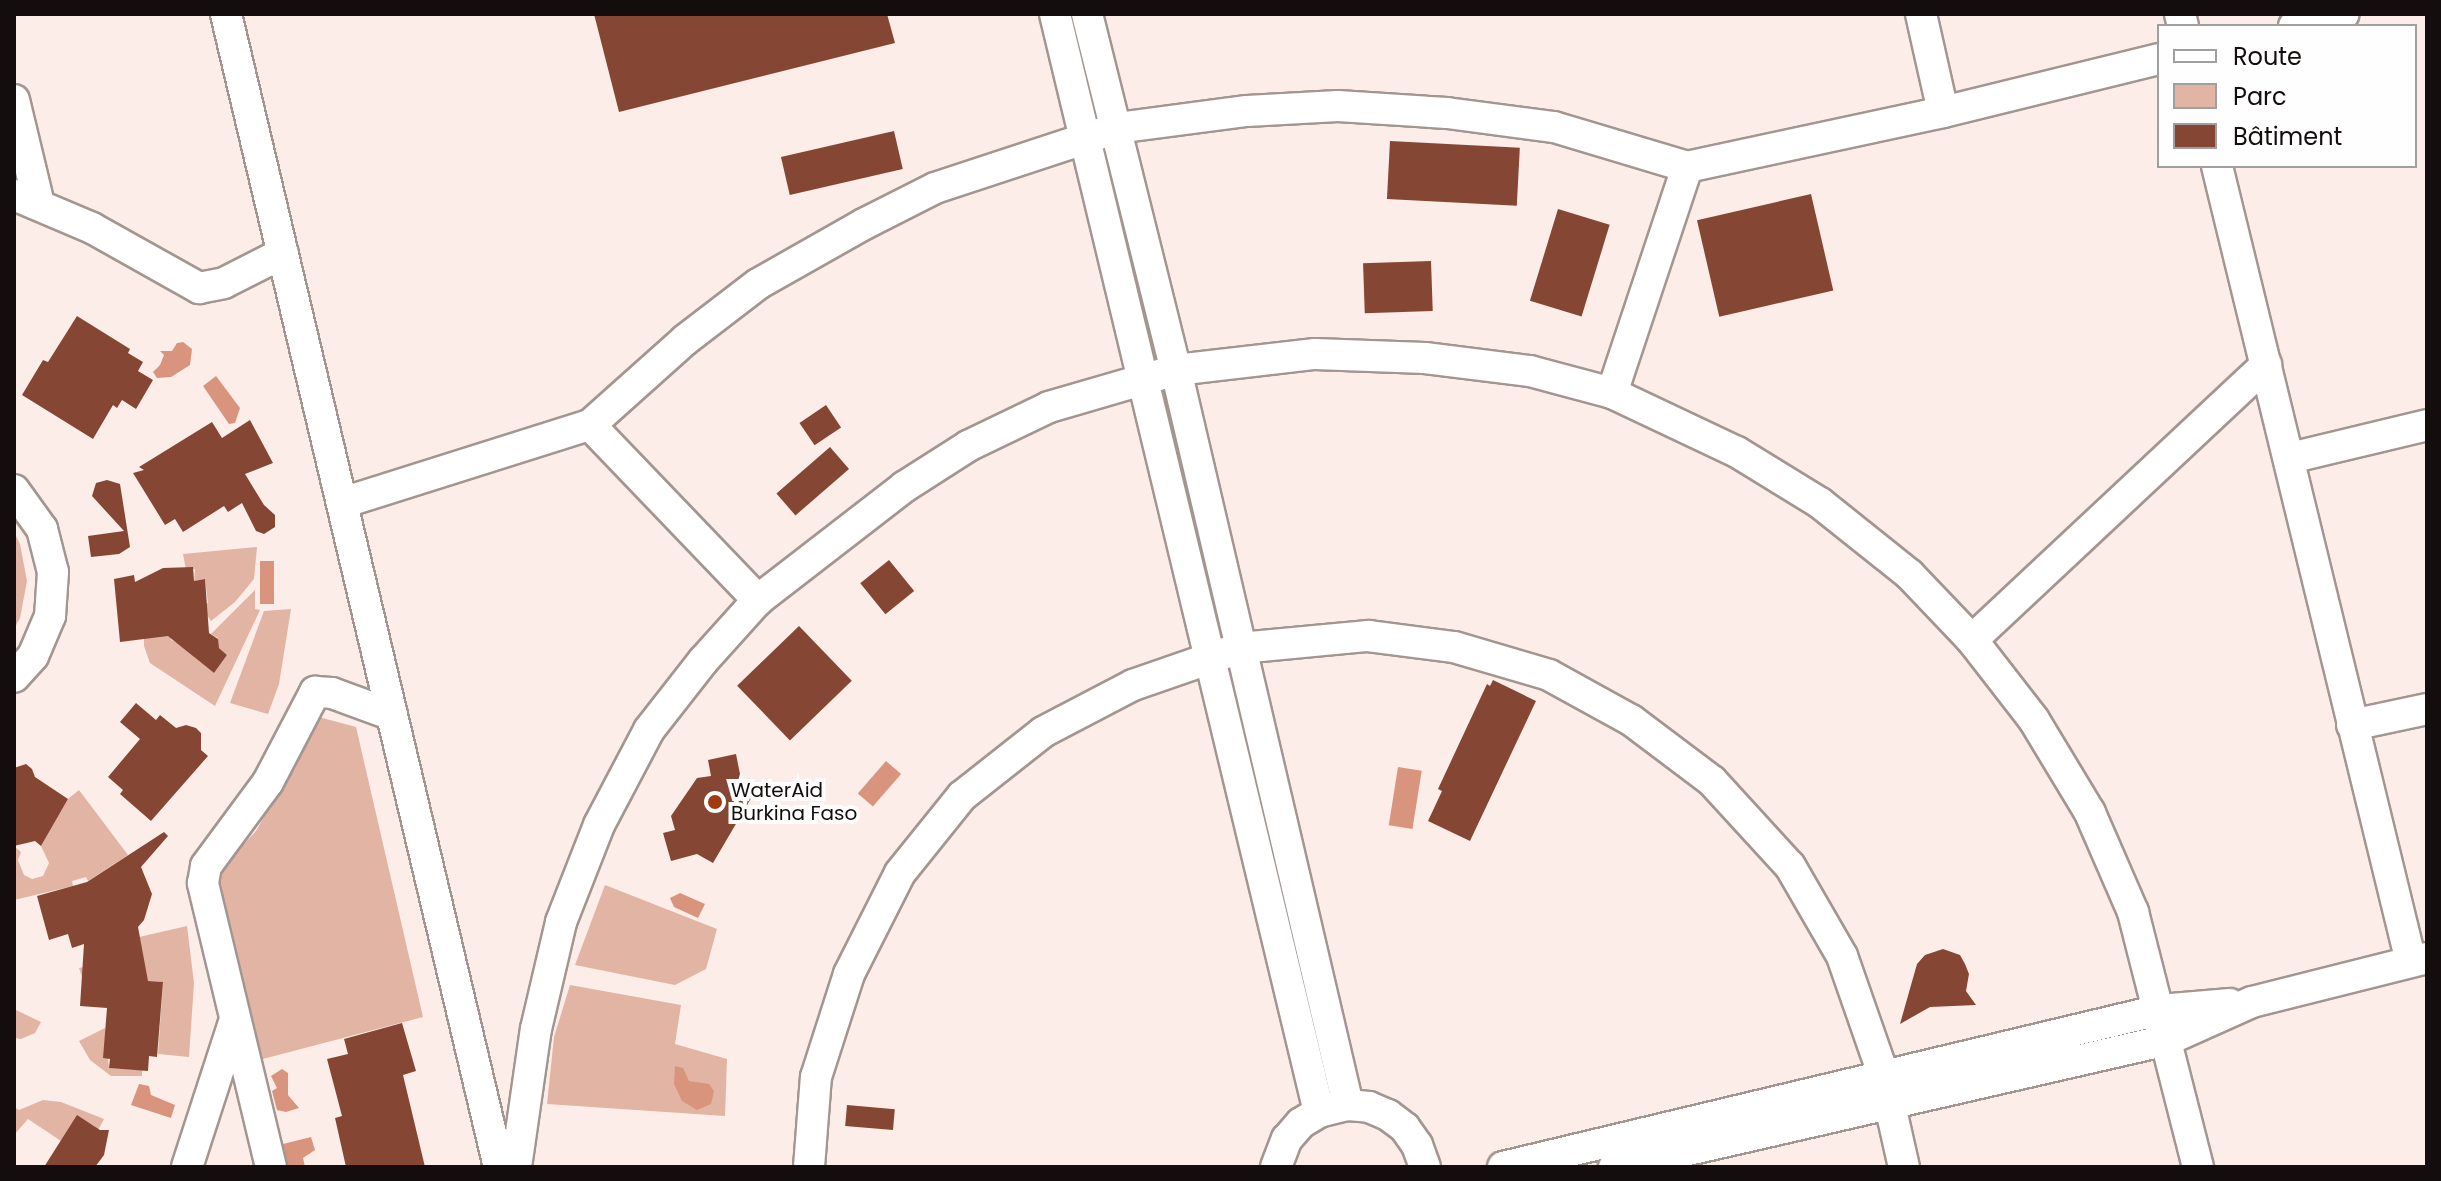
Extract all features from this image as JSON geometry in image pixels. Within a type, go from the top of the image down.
[{"type":"street","points":[[226,14],[499,1167]]},
{"type":"street","points":[[1055,14],[1209,656],[1334,1109]]},
{"type":"street","points":[[1087,14],[1176,370],[1240,648],[1334,1109]]},
{"type":"street","points":[[1921,14],[1943,112]]},
{"type":"street","points":[[2302,24],[2344,14]]},
{"type":"street","points":[[342,503],[590,425],[685,340],[758,284],[935,188],[1117,128],[1247,111],[1338,106],[1447,113],[1554,127],[1687,167],[1943,112],[2157,59]]},
{"type":"street","points":[[14,100],[27,200],[92,228],[199,288],[224,283],[283,253]]},
{"type":"street","points":[[1612,393],[1687,167]]},
{"type":"street","points":[[1503,1167],[2160,1010],[2252,1002],[2419,960],[2352,725],[2290,458],[2217,168]]},
{"type":"street","points":[[516,1167],[536,1029],[561,922],[599,825],[649,730],[703,661],[758,600],[904,487],[968,446],[1049,407],[1142,377],[1176,370],[1315,354],[1425,358],[1530,371],[1612,393],[1737,452],[1820,503],[1909,574],[1972,640],[2034,720],[2090,813],[2133,912],[2198,1167]]},
{"type":"street","points":[[1972,640],[2266,365]]},
{"type":"street","points":[[590,425],[758,600]]},
{"type":"street","points":[[2290,458],[2427,425]]},
{"type":"street","points":[[14,490],[42,529],[53,572],[50,616],[33,656],[14,677]]},
{"type":"street","points":[[809,1167],[816,1077],[849,974],[900,873],[962,796],[1043,732],[1133,685],[1209,656],[1240,648],[1368,636],[1454,647],[1549,675],[1631,720],[1712,781],[1790,866],[1842,956],[1883,1074],[1904,1167]]},
{"type":"street","points":[[271,1167],[203,883],[210,857],[268,782],[315,692],[332,693],[392,715]]},
{"type":"street","points":[[2352,725],[2427,709]]},
{"type":"street","points":[[1614,1167],[2167,1040],[2252,1002]]},
{"type":"street","points":[[187,1167],[235,1020]]},
{"type":"street","points":[[1276,1167],[1287,1139],[1301,1123],[1334,1109],[1369,1107],[1388,1115],[1405,1128],[1428,1166]]},
{"type":"green space","points":[[14,532],[20,544],[27,581],[20,618],[14,629]]},
{"type":"green space","points":[[257,547],[254,579],[235,602],[211,621],[200,605],[208,603],[205,579],[194,581],[195,569],[186,570],[183,554]]},
{"type":"green space","points":[[255,590],[255,609],[260,610],[215,706],[150,663],[144,646],[144,624],[178,621],[171,640],[198,649],[194,657],[214,673],[227,655],[216,645],[218,638],[211,634]]},
{"type":"green space","points":[[291,609],[279,684],[268,714],[230,703],[264,611]]},
{"type":"green space","points":[[315,716],[356,727],[423,1017],[259,1060],[217,873],[256,831],[297,759]]},
{"type":"green space","points":[[79,790],[128,855],[88,881],[86,877],[72,881],[73,886],[14,900],[14,846],[21,852],[18,860],[24,875],[32,879],[43,876],[49,863],[41,846],[68,799]]},
{"type":"green space","points":[[605,885],[717,929],[706,969],[675,985],[575,965]]},
{"type":"green space","points":[[187,926],[194,983],[189,1057],[158,1054],[163,982],[82,977],[79,968],[112,962],[139,937]]},
{"type":"green space","points":[[570,985],[681,1005],[675,1044],[727,1059],[725,1116],[547,1104],[554,1037]]},
{"type":"green space","points":[[14,1009],[41,1022],[35,1033],[21,1039],[14,1038]]},
{"type":"green space","points":[[105,1028],[109,1068],[142,1070],[142,1076],[111,1076],[90,1060],[79,1041]]},
{"type":"green space","points":[[43,1100],[61,1102],[104,1119],[97,1132],[94,1126],[77,1116],[64,1143],[28,1119],[14,1135],[14,1107],[19,1110]]},
{"type":"shaded area","points":[[183,342],[192,349],[190,365],[171,377],[157,378],[153,372],[164,355],[160,351],[172,351],[177,343]]},
{"type":"shaded area","points":[[216,376],[240,408],[235,423],[229,424],[203,386]]},
{"type":"shaded area","points":[[260,561],[274,561],[274,604],[260,604]]},
{"type":"shaded area","points":[[886,761],[901,774],[873,807],[858,793]]},
{"type":"shaded area","points":[[1398,767],[1422,771],[1412,829],[1389,825]]},
{"type":"shaded area","points":[[680,893],[705,904],[698,918],[674,907],[670,898]]},
{"type":"shaded area","points":[[675,1066],[683,1068],[689,1081],[709,1084],[714,1091],[711,1104],[697,1110],[682,1101],[674,1084]]},
{"type":"shaded area","points":[[282,1069],[288,1073],[288,1095],[299,1108],[286,1112],[277,1110],[272,1091],[277,1088],[271,1076]]},
{"type":"shaded area","points":[[139,1084],[149,1086],[151,1095],[175,1105],[171,1118],[131,1105]]},
{"type":"shaded area","points":[[311,1137],[315,1150],[303,1158],[305,1167],[288,1167],[283,1144]]},
{"type":"building","points":[[594,14],[887,14],[895,43],[619,112]]},
{"type":"building","points":[[894,131],[903,169],[790,195],[781,157]]},
{"type":"building","points":[[1390,141],[1520,148],[1517,206],[1387,199]]},
{"type":"building","points":[[1811,194],[1833,290],[1719,317],[1697,220]]},
{"type":"building","points":[[1558,209],[1610,225],[1582,317],[1530,301]]},
{"type":"building","points":[[1431,261],[1433,311],[1365,313],[1363,263]]},
{"type":"building","points":[[77,316],[130,349],[128,353],[143,362],[138,371],[153,380],[136,409],[122,400],[117,408],[113,405],[93,439],[22,395],[43,360],[48,362]]},
{"type":"building","points":[[826,405],[841,427],[815,445],[799,423]]},
{"type":"building","points":[[250,420],[273,463],[245,474],[264,505],[275,515],[275,527],[264,534],[256,531],[242,503],[228,512],[224,506],[183,532],[175,519],[165,525],[133,473],[144,470],[139,467],[212,422],[222,438]]},
{"type":"building","points":[[830,447],[849,469],[795,515],[776,494]]},
{"type":"building","points":[[107,480],[120,484],[130,547],[119,554],[91,557],[88,536],[124,531],[92,496],[96,483]]},
{"type":"building","points":[[889,560],[914,591],[885,614],[860,583]]},
{"type":"building","points":[[193,567],[194,581],[205,579],[209,633],[218,639],[219,648],[227,655],[214,673],[168,636],[120,642],[114,579],[134,575],[135,582],[163,568]]},
{"type":"building","points":[[799,626],[852,681],[790,740],[737,686]]},
{"type":"building","points":[[1493,680],[1536,701],[1470,841],[1428,821],[1442,791],[1438,789],[1487,684],[1490,686]]},
{"type":"building","points":[[136,703],[156,720],[160,715],[176,728],[186,725],[196,728],[201,733],[201,750],[208,756],[151,821],[120,794],[123,790],[108,777],[140,739],[120,722]]},
{"type":"building","name":"WaterAid Burkina Faso","points":[[736,754],[741,779],[757,788],[713,863],[697,854],[671,861],[663,833],[675,830],[671,816],[697,778],[711,776],[708,760]]},
{"type":"building","points":[[26,764],[35,777],[68,799],[41,846],[35,841],[14,846],[14,768]]},
{"type":"building","points":[[164,832],[168,836],[141,867],[152,894],[144,920],[138,927],[148,981],[163,982],[157,1057],[149,1056],[148,1071],[109,1068],[110,1059],[103,1058],[107,1008],[80,1006],[84,944],[72,948],[68,934],[49,940],[37,896],[87,882]]},
{"type":"building","points":[[1943,949],[1960,955],[1969,974],[1966,991],[1976,1005],[1930,1007],[1900,1024],[1917,964],[1925,955]]},
{"type":"building","points":[[402,1023],[416,1071],[403,1075],[425,1167],[346,1167],[335,1118],[342,1116],[327,1059],[348,1054],[344,1039]]},
{"type":"building","points":[[847,1105],[895,1109],[893,1130],[845,1126]]},
{"type":"building","points":[[77,1115],[100,1130],[109,1130],[104,1155],[95,1167],[44,1167]]},
{"type":"place","name":"WaterAid Burkina Faso","points":[[715,802]]}]
